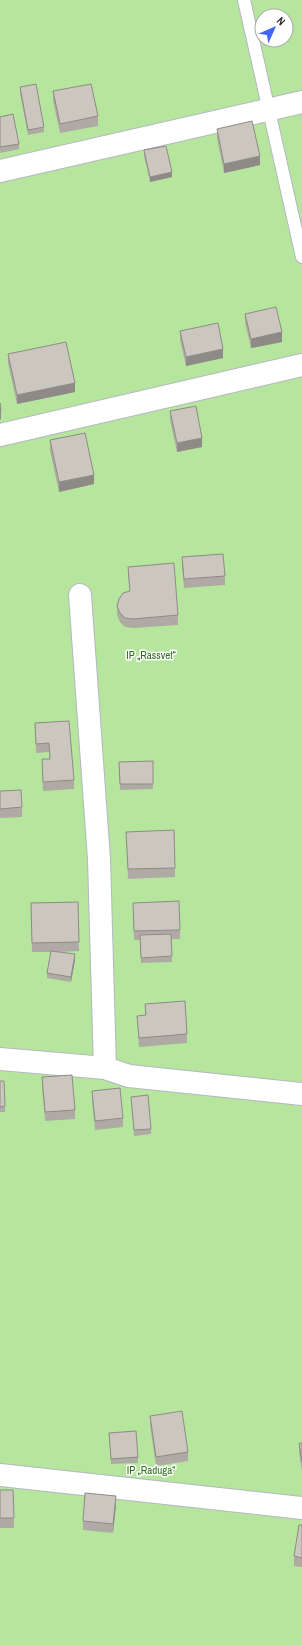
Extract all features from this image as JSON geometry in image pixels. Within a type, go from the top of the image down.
[{"type":"street","points":[[0,171],[302,102]]},
{"type":"street","points":[[0,435],[302,365]]},
{"type":"street","points":[[80,595],[99,859],[105,1068]]},
{"type":"street","points":[[0,1059],[105,1068],[129,1076],[302,1094]]},
{"type":"street","points":[[0,1475],[302,1508]]},
{"type":"lane","points":[[244,0],[270,109],[302,257]]},
{"type":"green space","name":"IP „Rassvet“","points":[[0,0],[302,0],[302,1645],[0,1645]]},
{"type":"building","points":[[36,84],[44,127],[28,130],[20,87]]},
{"type":"building","points":[[91,84],[98,116],[60,124],[53,91]]},
{"type":"building","points":[[13,114],[19,144],[0,147],[0,117]]},
{"type":"building","points":[[252,121],[260,156],[224,164],[217,129]]},
{"type":"building","points":[[166,146],[172,172],[150,177],[144,150]]},
{"type":"building","points":[[276,307],[282,332],[251,339],[245,314]]},
{"type":"building","points":[[218,323],[223,349],[186,357],[180,331]]},
{"type":"building","points":[[66,342],[75,383],[17,395],[8,354]]},
{"type":"building","points":[[196,406],[202,438],[177,443],[170,411]]},
{"type":"building","points":[[85,433],[94,475],[59,482],[50,440]]},
{"type":"building","points":[[223,554],[225,576],[184,579],[182,557]]},
{"type":"building","points":[[174,563],[178,615],[133,619],[125,618],[120,613],[117,606],[123,593],[130,591],[128,567]]},
{"type":"building","points":[[69,721],[74,780],[43,782],[42,759],[50,759],[49,743],[36,744],[35,723]]},
{"type":"building","points":[[153,761],[153,784],[120,784],[119,762]]},
{"type":"building","points":[[21,790],[22,807],[0,809],[0,791]]},
{"type":"building","points":[[174,830],[175,868],[128,869],[126,832]]},
{"type":"building","points":[[179,901],[180,930],[134,931],[133,903]]},
{"type":"building","points":[[78,902],[79,942],[32,943],[31,903]]},
{"type":"building","points":[[171,934],[172,956],[141,958],[140,935]]},
{"type":"building","points":[[51,951],[75,954],[71,977],[47,973]]},
{"type":"building","points":[[185,1001],[187,1034],[139,1038],[137,1016],[146,1015],[145,1004]]},
{"type":"building","points":[[72,1075],[75,1110],[45,1112],[42,1077]]},
{"type":"building","points":[[0,1081],[4,1081],[5,1106],[0,1107]]},
{"type":"building","points":[[120,1088],[123,1118],[95,1121],[92,1091]]},
{"type":"building","points":[[148,1095],[151,1129],[134,1130],[131,1097]]},
{"type":"building","points":[[182,1411],[188,1452],[156,1457],[150,1416]]},
{"type":"building","points":[[136,1431],[138,1457],[111,1459],[109,1433]]},
{"type":"building","points":[[299,1443],[302,1443],[302,1462]]},
{"type":"building","points":[[0,1490],[13,1490],[14,1518],[0,1518]]},
{"type":"building","points":[[85,1493],[116,1496],[113,1524],[83,1521]]},
{"type":"building","points":[[299,1525],[302,1525],[302,1558],[294,1556]]},
{"type":"park label","name":"IP „Raduga“","points":[[151,1470]]}]
